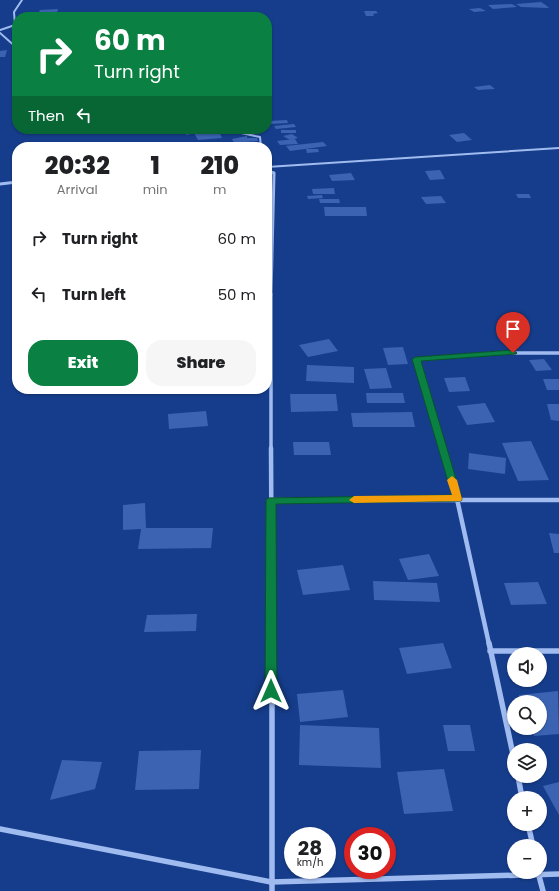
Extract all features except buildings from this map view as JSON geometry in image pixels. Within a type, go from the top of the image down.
[{"type":"street","points":[[14,12],[22,0]]},
{"type":"street","points":[[12,26],[0,32],[12,43]]},
{"type":"street","points":[[246,134],[260,137],[260,142]]},
{"type":"street","points":[[272,168],[559,148]]},
{"type":"street","points":[[272,172],[274,173],[272,256]]},
{"type":"street","points":[[0,184],[12,183]]},
{"type":"street","points":[[510,743],[458,499],[416,359],[498,352],[559,353]]},
{"type":"street","points":[[271,394],[272,891]]},
{"type":"street","points":[[271,500],[559,500]]},
{"type":"street","points":[[490,651],[559,652]]},
{"type":"street","points":[[0,829],[271,882],[507,874]]},
{"type":"street","points":[[547,873],[559,874]]},
{"type":"street","points":[[540,879],[543,891]]},
{"type":"slow traffic","points":[[354,500],[458,499],[452,480]]},
{"type":"route","points":[[271,691],[271,500],[458,499],[416,359],[498,352],[513,353]]}]
